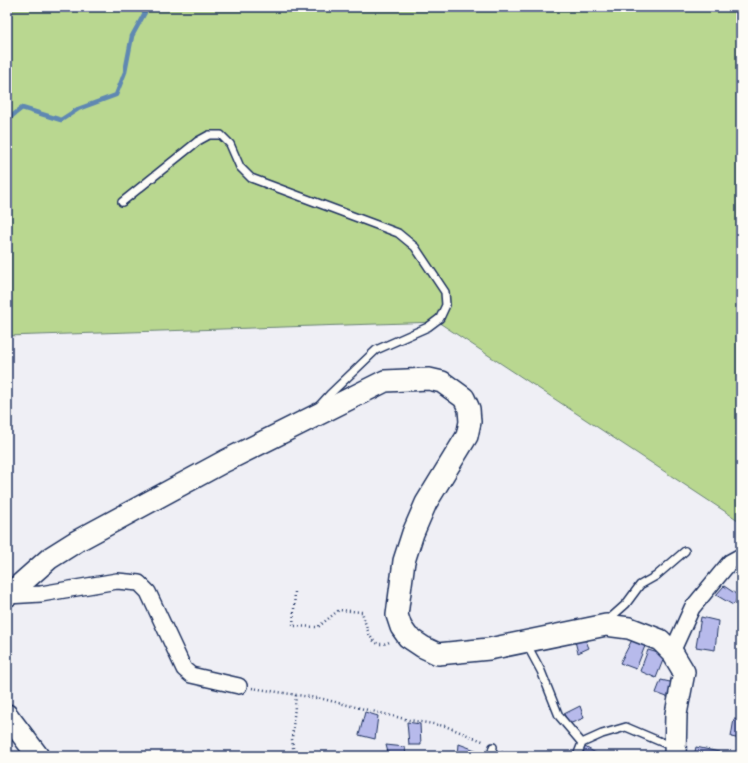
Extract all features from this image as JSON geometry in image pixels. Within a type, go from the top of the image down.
[{"type":"street","points":[[7,596],[50,558],[105,524],[225,461],[385,381],[429,379],[442,382],[464,398],[470,408],[470,422],[467,436],[426,502],[413,533],[404,561],[397,615],[401,627],[405,633],[423,647],[438,654],[490,650],[525,641],[606,625],[629,628],[660,640],[672,652],[684,672],[676,714],[675,752]]},
{"type":"street","points":[[672,652],[692,608],[730,562],[741,556]]},
{"type":"street","points":[[7,596],[41,594],[117,581],[140,583],[148,592],[184,670],[191,675],[239,686]]},
{"type":"street","points":[[7,717],[38,756]]},
{"type":"lane","points":[[122,202],[198,141],[209,135],[221,135],[230,144],[240,167],[251,178],[398,233],[415,247],[445,292],[446,305],[440,318],[428,327],[376,350],[330,394],[309,419]]},
{"type":"lane","points":[[599,626],[613,617],[640,586],[656,576],[685,551]]},
{"type":"lane","points":[[525,641],[541,671],[559,716],[582,743]]},
{"type":"lane","points":[[577,756],[582,743],[602,734],[626,727],[675,752]]},
{"type":"lane","points":[[492,756],[494,747]]},
{"type":"path","points":[[295,592],[293,626],[318,627],[339,610],[362,612],[370,638],[377,644],[384,645],[405,633]]},
{"type":"path","points":[[239,686],[323,699],[409,720],[445,726],[511,756]]},
{"type":"path","points":[[294,756],[292,739],[296,695]]},
{"type":"green space","points":[[7,7],[741,7],[741,522],[438,322],[7,336]]},
{"type":"building","points":[[724,586],[739,596],[733,605],[716,595]]},
{"type":"building","points":[[701,617],[718,621],[715,650],[696,647]]},
{"type":"building","points":[[583,635],[589,648],[578,653],[574,637]]},
{"type":"building","points":[[633,638],[645,646],[636,669],[620,663]]},
{"type":"building","points":[[648,650],[665,655],[656,678],[640,671]]},
{"type":"building","points":[[672,676],[683,680],[678,701],[656,693],[661,680],[670,682]]},
{"type":"building","points":[[580,706],[584,718],[569,724],[564,714]]},
{"type":"building","points":[[365,712],[378,716],[375,739],[359,735]]},
{"type":"building","points":[[734,719],[741,720],[741,739],[731,737]]},
{"type":"building","points":[[407,722],[420,724],[421,745],[409,745]]},
{"type":"building","points":[[459,744],[478,751],[478,756],[458,756]]},
{"type":"building","points":[[386,745],[405,747],[406,756],[389,756]]},
{"type":"building","points":[[585,747],[601,756],[580,756]]},
{"type":"building","points":[[696,747],[719,752],[718,756],[694,756]]},
{"type":"waterway","points":[[7,120],[22,108],[61,120],[78,109],[116,95],[125,72],[132,36],[148,7]]}]
